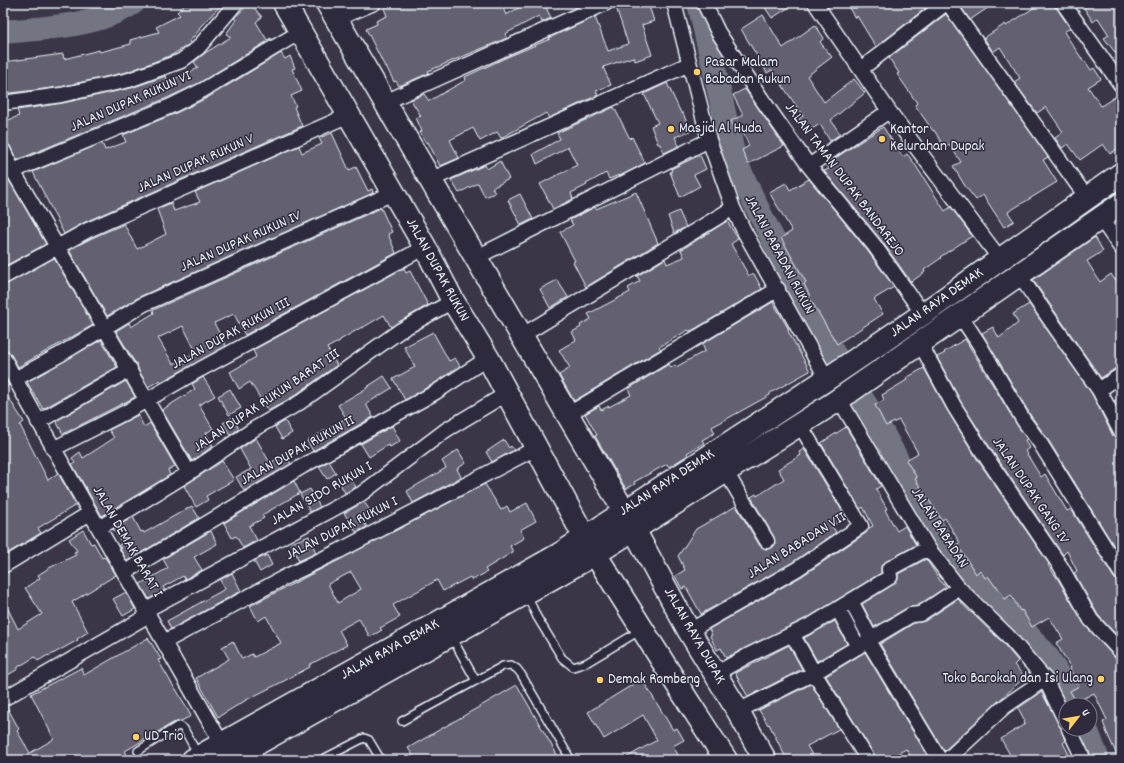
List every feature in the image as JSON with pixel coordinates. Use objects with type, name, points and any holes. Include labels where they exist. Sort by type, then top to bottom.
[{"type":"main road","name":"JALAN DUPAK RUKUN","points":[[284,3],[425,247],[453,301],[488,358],[506,394],[590,546]]},
{"type":"main road","points":[[332,11],[629,520]]},
{"type":"main road","name":"JALAN RAYA DEMAK","points":[[196,758],[228,756],[526,593],[590,546],[629,520],[837,372],[923,314],[1121,174]]},
{"type":"main road","name":"JALAN RAYA DEMAK","points":[[629,520],[726,472],[850,392],[1121,204]]},
{"type":"main road","name":"JALAN RAYA DUPAK","points":[[629,520],[689,631],[738,711],[765,760]]},
{"type":"main road","points":[[590,546],[726,760]]},
{"type":"main road","name":"JALAN RAYA DEMAK","points":[[228,756],[560,554],[590,546]]},
{"type":"street","points":[[3,103],[61,95],[129,80],[181,62],[198,48],[236,3]]},
{"type":"street","points":[[332,11],[374,3]]},
{"type":"street","points":[[385,102],[606,3]]},
{"type":"street","name":"JALAN BABADAN RUKUN","points":[[674,3],[709,140],[733,208],[744,231],[778,289],[837,372]]},
{"type":"street","name":"JALAN TAMAN DUPAK BANDAREJO","points":[[704,3],[718,32],[761,98],[809,166],[874,245],[923,314]]},
{"type":"street","points":[[815,3],[890,111],[1000,259]]},
{"type":"street","points":[[861,69],[947,3],[1087,198]]},
{"type":"street","points":[[1063,3],[1121,85]]},
{"type":"street","name":"JALAN DUPAK RUKUN VI","points":[[14,171],[171,106],[203,90],[300,32]]},
{"type":"street","points":[[430,180],[689,64]]},
{"type":"street","points":[[809,166],[890,111]]},
{"type":"street","name":"JALAN DUPAK RUKUN V","points":[[3,277],[88,230],[349,115]]},
{"type":"street","points":[[475,258],[709,140]]},
{"type":"street","points":[[3,150],[104,328],[148,399],[189,473]]},
{"type":"street","name":"JALAN DUPAK RUKUN IV","points":[[15,379],[144,304],[393,193]]},
{"type":"street","points":[[521,336],[733,208]]},
{"type":"street","points":[[1101,219],[1121,248]]},
{"type":"street","name":"JALAN DUPAK RUKUN III","points":[[53,449],[126,412],[425,247]]},
{"type":"street","points":[[1019,274],[1099,390],[1121,432]]},
{"type":"street","points":[[567,415],[778,289]]},
{"type":"street","name":"JALAN DUPAK RUKUN BARAT III","points":[[99,528],[189,473],[254,429],[299,403],[401,330],[453,301]]},
{"type":"street","points":[[960,315],[979,344],[1024,421],[1040,443],[1121,573]]},
{"type":"street","name":"JALAN DUPAK GANG IV","points":[[920,344],[954,406],[984,454],[1061,568],[1091,620],[1121,652]]},
{"type":"street","name":"JALAN DEMAK BARAT I","points":[[3,357],[53,449],[148,613],[228,756]]},
{"type":"street","name":"JALAN DUPAK RUKUN II","points":[[124,572],[303,466],[436,392],[488,358]]},
{"type":"street","points":[[38,422],[130,369]]},
{"type":"street","points":[[1099,390],[1121,375]]},
{"type":"street","name":"JALAN BABADAN","points":[[850,392],[928,548],[959,588],[1008,636],[1045,679],[1058,706]]},
{"type":"street","name":"JALAN SIDO RUKUN I","points":[[3,699],[148,613],[361,494],[446,430],[506,394]]},
{"type":"street","name":"JALAN BABADAN VII","points":[[689,631],[797,569],[862,526],[800,424]]},
{"type":"street","name":"JALAN DUPAK RUKUN I","points":[[164,642],[287,576],[353,544],[536,448]]},
{"type":"street","points":[[726,472],[767,541]]},
{"type":"street","points":[[3,566],[90,512]]},
{"type":"street","points":[[715,674],[813,624],[890,577],[889,570],[928,548]]},
{"type":"street","points":[[738,711],[814,673],[911,615],[920,614],[959,588]]},
{"type":"street","points":[[851,601],[865,642]]},
{"type":"street","points":[[838,609],[865,642],[940,760]]},
{"type":"street","points":[[792,634],[814,673],[868,760]]},
{"type":"street","points":[[947,760],[1004,707],[1045,679]]},
{"type":"street","points":[[1073,737],[1084,760]]},
{"type":"lane","points":[[526,593],[537,617],[562,658],[573,667],[586,663],[642,630]]},
{"type":"lane","points":[[450,634],[476,681]]},
{"type":"lane","points":[[402,721],[503,666],[511,665],[517,669],[571,760]]},
{"type":"lane","points":[[138,751],[180,726],[184,729],[196,758]]},
{"type":"lane","points":[[321,760],[364,738],[369,740],[381,760]]},
{"type":"building","points":[[187,3],[223,3],[199,28],[200,29],[189,42],[191,43],[172,55],[127,72],[60,87],[3,94],[3,62],[63,54],[64,59],[131,44],[130,40],[159,32],[156,27],[180,15],[177,12]]},
{"type":"building","points":[[250,3],[262,17],[256,22],[267,40],[271,39],[199,83],[167,98],[17,160],[10,146],[5,142],[3,137],[3,122],[19,116],[17,110],[63,103],[131,88],[166,76],[168,82],[198,68],[194,62],[205,53],[231,37],[226,34],[236,20],[234,18]]},
{"type":"building","points":[[396,3],[501,3],[506,15],[527,3],[544,3],[551,18],[542,22],[539,16],[505,34],[507,38],[428,71],[429,73],[399,86],[396,81],[394,82],[386,66],[385,67],[366,29],[377,24],[376,21],[387,16],[384,8]]},
{"type":"building","points":[[630,3],[648,3],[654,21],[642,25],[652,55],[635,61],[633,57],[603,67],[611,85],[596,91],[598,95],[549,118],[546,113],[501,138],[497,132],[480,141],[473,128],[450,140],[459,158],[440,166],[428,142],[426,143],[420,132],[422,131],[416,118],[421,116],[411,100],[424,94],[429,101],[466,80],[465,77],[595,17],[608,51],[628,44],[616,7]]},
{"type":"building","points":[[762,3],[796,3],[772,18]]},
{"type":"building","points":[[846,3],[932,3],[876,47],[857,16],[855,18]]},
{"type":"building","points":[[958,3],[995,3],[970,20]]},
{"type":"building","points":[[1041,3],[1051,3],[1055,8],[1056,7],[1070,28],[1064,32],[1084,62],[1085,61],[1091,70],[1094,68],[1101,79],[1088,87],[1101,106],[1121,93],[1121,146],[1110,154],[1103,144],[1080,160],[1068,144],[1062,148],[1055,138],[1063,132],[1046,107],[1037,113],[1014,82],[1020,78],[1000,47],[993,52],[984,38],[1005,24],[1006,26]]},
{"type":"building","points":[[1092,3],[1121,3],[1121,60],[1104,38],[1109,35],[1098,18],[1093,22],[1084,8]]},
{"type":"building","points":[[946,14],[1048,157],[1043,160],[1057,182],[1008,212],[1014,221],[1004,227],[983,195],[976,200],[965,186],[953,166],[961,162],[949,144],[944,147],[934,130],[933,131],[915,105],[917,103],[897,74],[899,73],[889,58]]},
{"type":"building","points":[[763,15],[783,48],[815,25],[824,38],[820,42],[832,57],[807,76],[824,102],[854,79],[865,93],[831,120],[840,134],[830,141],[820,124],[807,132],[799,119],[803,116],[772,70],[767,73],[741,29]]},
{"type":"building","points":[[281,53],[285,59],[290,56],[295,68],[292,69],[302,91],[291,96],[296,106],[294,107],[302,126],[85,222],[64,234],[33,172],[102,143],[105,150],[126,142],[123,135],[174,114],[207,98]]},
{"type":"building","points":[[667,83],[681,113],[683,113],[690,131],[675,137],[679,146],[664,153],[660,144],[658,144],[651,126],[658,123],[644,94]]},
{"type":"building","points":[[745,89],[784,146],[748,164],[742,150],[749,146],[741,128],[736,131],[731,121],[743,115],[733,95]]},
{"type":"building","points":[[614,107],[630,139],[632,137],[645,163],[620,176],[619,175],[609,179],[606,173],[571,193],[573,199],[553,209],[540,184],[577,165],[568,147],[537,164],[533,154],[560,139],[557,133]]},
{"type":"building","points":[[883,127],[903,157],[907,154],[914,163],[945,211],[951,207],[972,236],[940,257],[941,258],[924,270],[925,272],[911,282],[881,240],[824,171],[829,169],[826,164]]},
{"type":"building","points":[[332,133],[349,170],[356,167],[368,191],[372,189],[373,193],[141,296],[107,316],[69,250],[124,224],[137,249],[166,234],[157,209],[171,203],[174,211],[200,202],[195,192],[299,146],[302,153],[322,144],[319,138]]},
{"type":"building","points":[[700,155],[706,169],[694,175],[700,186],[680,197],[670,172],[672,171],[671,169]]},
{"type":"building","points":[[500,161],[509,179],[492,188],[495,193],[485,197],[478,183],[459,193],[451,180],[485,165],[487,169]]},
{"type":"building","points":[[3,170],[46,244],[3,267]]},
{"type":"building","points":[[809,179],[867,250],[894,287],[874,299],[883,314],[837,344],[809,297],[810,296],[804,284],[806,282],[781,238],[792,231],[769,192],[786,183],[790,190]]},
{"type":"building","points":[[636,192],[658,243],[586,287],[560,232],[573,225],[570,220],[595,207],[596,209]]},
{"type":"building","points":[[520,194],[533,219],[521,225],[508,200]]},
{"type":"building","points":[[381,208],[392,232],[388,234],[396,253],[245,335],[234,314],[214,323],[226,346],[161,382],[160,380],[148,387],[138,369],[137,364],[116,331],[129,323],[131,327],[154,313],[153,310]],"holes":[[[183,326],[196,352],[173,364],[158,338]]]},
{"type":"building","points":[[679,211],[686,227],[674,233],[668,216]]},
{"type":"building","points":[[727,221],[738,239],[731,244],[749,276],[754,274],[762,289],[693,330],[688,330],[659,347],[661,349],[574,401],[559,375],[570,368],[559,350],[576,340],[572,332],[581,327],[580,325],[591,319],[588,314],[630,292],[628,288],[640,281],[637,276],[665,259],[667,264],[684,257],[681,250]]},
{"type":"building","points":[[1095,237],[1103,251],[1087,261],[1100,282],[1111,274],[1115,280],[1121,276],[1121,367],[1116,368],[1101,378],[1033,280]]},
{"type":"building","points":[[54,258],[93,325],[18,367],[10,353],[3,349],[3,285]]},
{"type":"building","points":[[404,268],[406,273],[410,271],[428,305],[391,327],[384,315],[327,348],[337,365],[294,396],[268,411],[250,382],[239,389],[230,372],[256,357],[253,350]]},
{"type":"building","points":[[557,280],[568,297],[550,308],[540,289]]},
{"type":"building","points":[[773,302],[810,371],[712,427],[715,433],[702,440],[704,443],[687,453],[688,455],[669,467],[667,464],[634,482],[635,484],[626,489],[595,436],[597,435],[585,414],[599,406],[601,410],[609,407],[631,395],[628,389],[669,364],[671,368],[675,365],[676,367],[705,351],[702,344]]},
{"type":"building","points":[[1029,304],[1092,394],[1113,436],[1121,440],[1121,554],[1119,554],[1047,438],[1031,416],[982,333],[993,327],[999,338],[1018,323],[1013,314]]},
{"type":"building","points":[[433,332],[449,361],[455,358],[460,366],[432,385],[405,400],[393,379],[415,367],[404,347]]},
{"type":"building","points":[[965,339],[1027,439],[1025,440],[1029,448],[1025,451],[1041,477],[1045,474],[1067,511],[1071,509],[1114,578],[1121,581],[1121,640],[1098,615],[1074,573],[1077,571],[1067,551],[1063,555],[991,449],[961,402],[937,357]]},
{"type":"building","points":[[101,340],[117,367],[43,409],[27,382]]},
{"type":"building","points":[[924,368],[947,410],[977,459],[1049,564],[1048,565],[1084,624],[1115,658],[1121,660],[1121,760],[1119,760],[1107,733],[1103,722],[1107,720],[1098,701],[1098,697],[1096,697],[1094,693],[1086,697],[1073,697],[1070,691],[1079,686],[1070,669],[1071,668],[1056,643],[1063,639],[1049,617],[1032,627],[1022,610],[1020,611],[1011,595],[1005,599],[988,576],[985,578],[980,570],[976,574],[957,544],[960,543],[945,518],[942,520],[915,479],[917,478],[906,460],[918,453],[899,420],[886,426],[875,405],[884,400],[882,395],[907,380],[906,378]]},
{"type":"building","points":[[3,375],[9,385],[3,389]]},
{"type":"building","points":[[384,376],[392,388],[366,404],[373,417],[313,451],[307,441],[346,418],[338,405]]},
{"type":"building","points":[[203,377],[215,396],[199,405],[213,429],[206,433],[213,446],[192,461],[162,410],[195,389],[192,384]]},
{"type":"building","points":[[126,381],[135,397],[63,434],[56,421]]},
{"type":"building","points":[[3,389],[24,422],[20,425],[48,480],[58,473],[76,505],[38,528],[41,533],[3,556]]},
{"type":"building","points":[[230,389],[241,408],[229,415],[218,396]]},
{"type":"building","points":[[1121,397],[1121,414],[1114,401]]},
{"type":"building","points":[[138,415],[144,427],[150,423],[175,466],[168,470],[170,475],[102,516],[72,464],[75,463],[72,458],[80,452],[83,458],[102,446],[114,438],[109,430]]},
{"type":"building","points":[[233,417],[239,429],[230,435],[223,423]]},
{"type":"building","points":[[285,421],[292,433],[282,439],[275,427]]},
{"type":"building","points":[[392,426],[400,441],[390,447],[388,445],[369,457],[361,444]]},
{"type":"building","points":[[846,427],[881,486],[876,489],[887,509],[885,510],[897,531],[905,526],[916,545],[885,562],[881,566],[881,573],[809,617],[726,658],[721,648],[717,650],[710,636],[712,635],[709,629],[802,576],[866,533],[869,528],[873,526],[863,507],[860,509],[821,443]]},
{"type":"building","points":[[256,438],[270,463],[285,454],[291,464],[244,491],[236,477],[251,469],[240,449]]},
{"type":"building","points":[[504,440],[509,448],[511,446],[514,450],[492,462],[486,452]]},
{"type":"building","points":[[804,449],[846,517],[832,526],[836,532],[793,562],[701,614],[686,587],[682,589],[675,576],[685,570],[678,556],[696,529],[736,506],[760,546],[767,549],[772,548],[775,545],[774,537],[751,497],[756,494],[757,496],[784,479],[778,469],[801,455],[799,452]]},
{"type":"building","points":[[458,450],[466,463],[457,469],[461,477],[413,503],[407,491],[446,468],[442,461]]},
{"type":"building","points":[[222,461],[234,480],[206,496],[208,500],[196,507],[184,486]]},
{"type":"building","points":[[329,461],[336,473],[327,479],[319,467]]},
{"type":"building","points":[[350,478],[356,487],[345,493],[340,484]]},
{"type":"building","points":[[294,481],[300,493],[262,515],[264,518],[249,526],[257,540],[243,548],[236,536],[232,538],[224,523]]},
{"type":"building","points":[[485,484],[501,510],[507,506],[510,512],[527,503],[536,521],[520,530],[524,538],[510,546],[513,552],[485,569],[487,572],[472,580],[470,577],[443,591],[437,580],[393,605],[400,617],[380,628],[382,630],[370,637],[359,619],[339,630],[347,645],[218,717],[196,678],[229,659],[222,647],[233,641],[242,659],[252,654],[254,657],[281,643],[266,616],[258,621],[250,606]],"holes":[[[351,572],[361,589],[338,603],[328,584]]]},
{"type":"building","points":[[310,489],[320,507],[310,512],[300,494]]},
{"type":"building","points":[[364,502],[372,513],[362,519],[367,527],[356,532],[344,513]]},
{"type":"building","points":[[192,506],[199,518],[127,561],[120,549],[121,548],[119,545],[122,543],[113,529],[133,517],[141,532],[143,531],[144,533]]},
{"type":"building","points":[[83,530],[91,544],[94,543],[102,558],[105,557],[116,575],[72,602],[88,632],[77,639],[78,640],[49,656],[48,655],[38,661],[35,657],[3,678],[3,599],[18,629],[42,614],[25,588],[40,578],[38,575],[76,555],[74,552],[77,551],[69,539]]},
{"type":"building","points":[[211,531],[217,544],[194,557],[202,570],[185,579],[183,576],[163,587],[165,590],[149,599],[140,584],[168,568],[163,559]]},
{"type":"building","points":[[309,536],[316,553],[299,561],[291,543]]},
{"type":"building","points":[[267,555],[272,565],[260,572],[254,561]]},
{"type":"building","points":[[926,559],[943,585],[944,584],[946,587],[917,606],[907,608],[874,627],[862,604],[894,584],[898,580],[898,574]]},
{"type":"building","points":[[232,573],[241,591],[171,629],[167,621],[225,589],[220,580]]},
{"type":"building","points":[[126,592],[135,609],[123,616],[113,599]]},
{"type":"building","points":[[958,599],[1002,642],[1018,661],[1014,665],[1025,677],[944,751],[880,644],[914,623],[925,621]]},
{"type":"building","points":[[835,621],[847,644],[817,661],[804,638]]},
{"type":"building","points":[[148,638],[161,659],[158,660],[191,716],[173,723],[125,751],[130,760],[3,760],[3,707],[7,707],[19,729],[17,731],[30,753],[54,739],[31,694],[81,668],[84,675]]},
{"type":"building","points":[[789,645],[802,669],[748,697],[735,673]]},
{"type":"building","points":[[865,652],[930,760],[913,760],[906,749],[886,760],[876,760],[826,676]]},
{"type":"building","points":[[642,679],[673,730],[677,728],[684,740],[673,746],[681,760],[622,760],[657,740],[643,715],[604,739],[588,712]]},
{"type":"building","points":[[811,684],[839,729],[807,746],[815,760],[787,760],[769,724],[768,725],[759,710]]},
{"type":"building","points":[[517,685],[560,760],[416,760],[408,748]]},
{"type":"building","points":[[1042,692],[1058,722],[1058,737],[1064,737],[1065,741],[1063,743],[1072,760],[1013,760],[1001,739],[1025,724],[1025,721],[1018,708]]},
{"type":"waterway","points":[[3,32],[87,22],[119,11],[133,3]]},
{"type":"waterway","points":[[699,3],[735,161],[762,218],[824,338],[876,421],[944,547],[959,568],[971,576],[1015,620],[1048,658],[1071,697]]},
{"type":"waterway","points":[[1089,737],[1098,760]]},
{"type":"place","name":"Pasar Malam Babadan Rukun","points":[[697,72]]},
{"type":"place","name":"Masjid Al Huda","points":[[671,129]]},
{"type":"place","name":"Kantor Kelurahan Dupak","points":[[882,139]]},
{"type":"place","name":"Toko Barokah dan Isi Ulang","points":[[1101,679]]},
{"type":"place","name":"Demak Rombeng","points":[[600,680]]},
{"type":"place","name":"UD Trio","points":[[136,737]]}]
